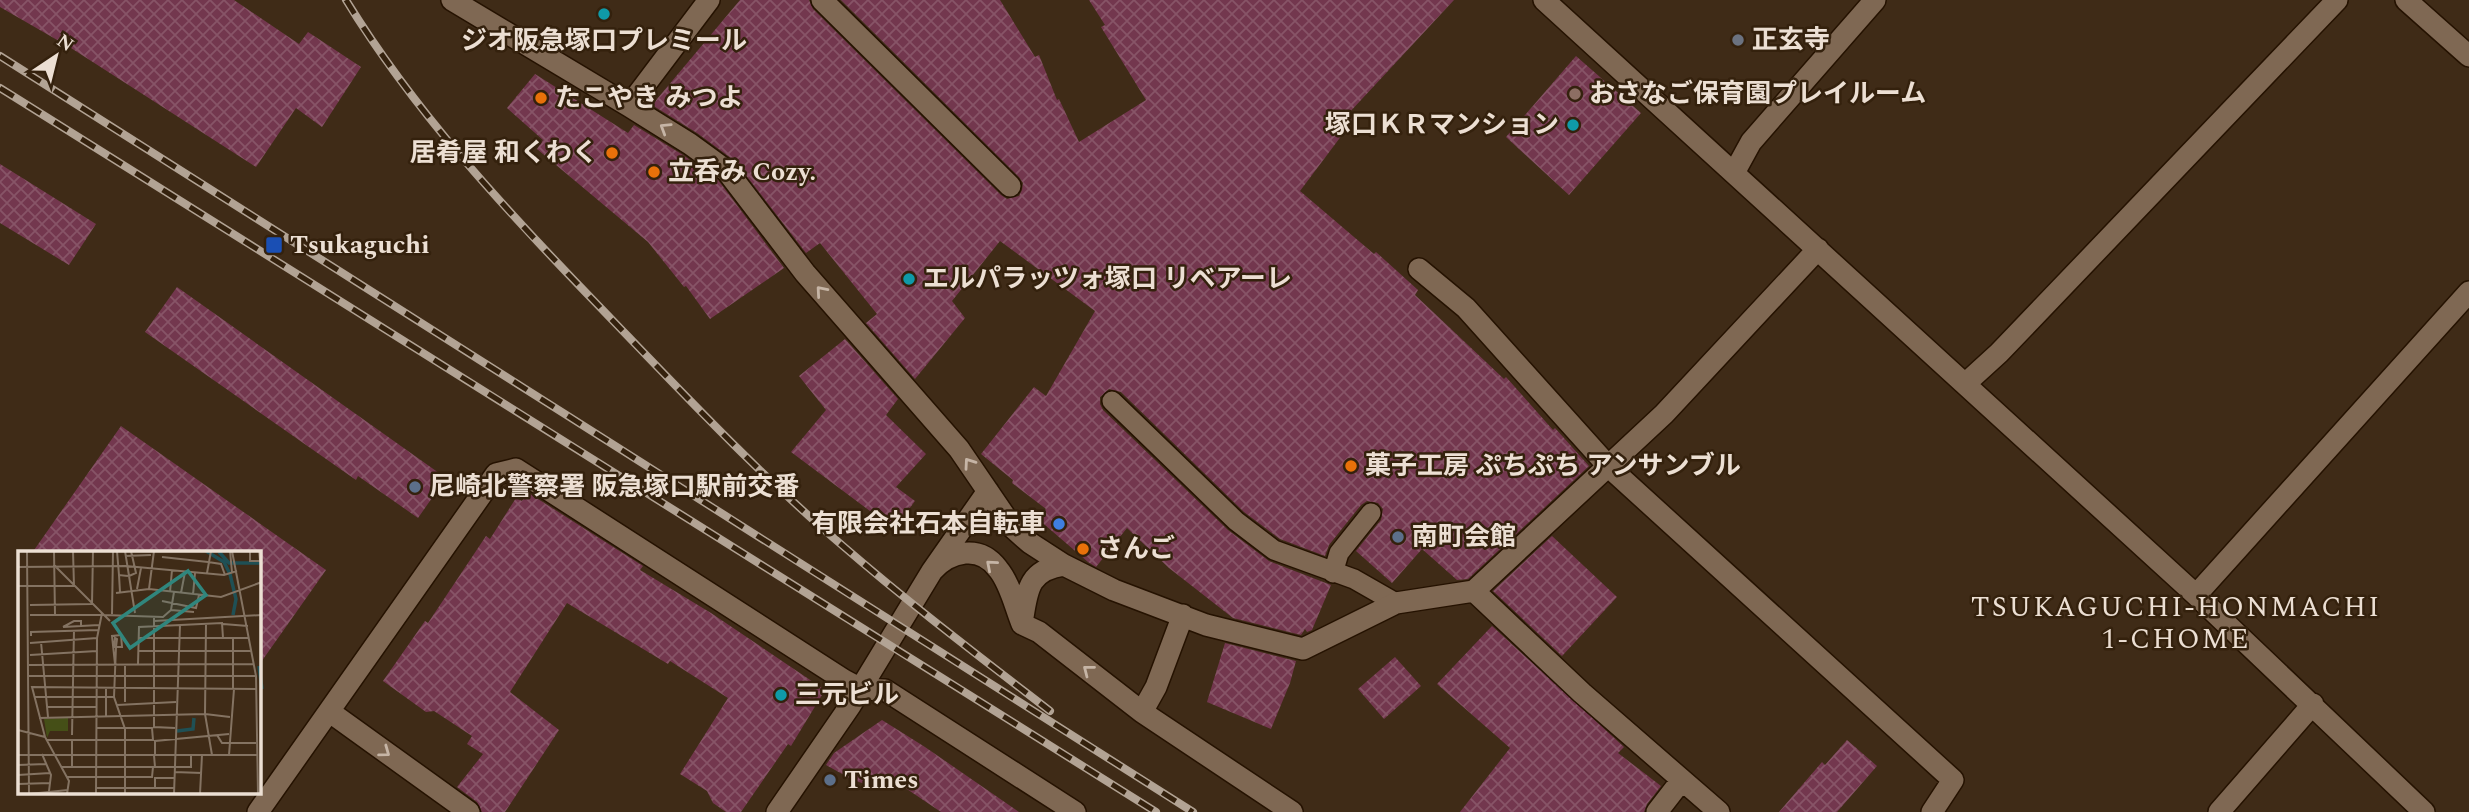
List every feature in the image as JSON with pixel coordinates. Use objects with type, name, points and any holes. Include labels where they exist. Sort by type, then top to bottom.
[{"type":"street","points":[[452,0],[629,106],[727,171],[805,273],[959,449],[1013,528],[1030,543],[1064,565],[1114,590],[1206,625],[1303,649],[1396,603],[1474,591],[1664,414],[1818,249]]},
{"type":"street","points":[[629,106],[709,0]]},
{"type":"street","points":[[822,0],[1010,186]]},
{"type":"street","points":[[1545,0],[2196,595],[2424,812]]},
{"type":"street","points":[[1734,173],[1751,142],[1875,0]]},
{"type":"street","points":[[1965,384],[1999,353],[2337,0]]},
{"type":"street","points":[[2406,0],[2469,56]]},
{"type":"street","points":[[1419,269],[1466,308],[1609,467],[1953,780],[1933,812]]},
{"type":"street","points":[[2196,595],[2469,292]]},
{"type":"street","points":[[258,812],[496,474],[516,469],[861,689],[885,690],[1075,812]]},
{"type":"street","points":[[777,812],[861,689],[932,571],[988,491]]},
{"type":"street","points":[[932,571],[941,561],[952,555],[977,554],[988,560],[998,568],[1022,624],[1039,632],[1142,712],[1292,812]]},
{"type":"street","points":[[1022,624],[1027,594],[1033,579],[1048,567],[1064,565]]},
{"type":"street","points":[[1474,591],[1582,693],[1719,812]]},
{"type":"street","points":[[1142,712],[1156,687],[1182,615]]},
{"type":"street","points":[[2219,812],[2313,704]]},
{"type":"street","points":[[330,712],[469,812]]},
{"type":"street","points":[[1657,812],[1681,781]]},
{"type":"lane","points":[[1112,401],[1236,521],[1274,550],[1354,579],[1396,603]]},
{"type":"lane","points":[[1333,573],[1339,553],[1371,513]]},
{"type":"building","points":[[0,0],[234,0],[299,44],[308,32],[361,67],[322,127],[296,108],[256,167],[71,48],[0,7]]},
{"type":"building","points":[[740,0],[809,0],[813,9],[1007,199],[1019,196],[1023,183],[1019,177],[841,0],[1000,0],[1035,57],[1039,55],[1057,100],[1059,99],[1079,142],[1146,100],[1101,27],[1105,25],[1089,0],[1454,0],[1348,114],[1354,119],[1300,191],[1374,254],[1376,252],[1418,290],[1415,295],[1504,379],[1506,377],[1589,466],[1468,579],[1457,580],[1422,549],[1392,583],[1356,551],[1381,520],[1383,509],[1378,503],[1367,501],[1361,505],[1329,545],[1325,556],[1280,539],[1244,512],[1121,392],[1109,389],[1100,397],[1103,410],[1228,530],[1269,561],[1331,585],[1312,630],[1307,632],[1305,629],[1301,635],[1233,618],[1169,568],[1127,528],[1096,567],[1038,519],[1046,509],[1012,483],[1013,480],[981,454],[1034,387],[1046,396],[1095,311],[1000,241],[952,301],[965,318],[915,379],[866,323],[877,314],[820,243],[806,253],[735,161],[652,105]]},
{"type":"building","name":"塚口ＫＲマンション","points":[[1576,56],[1641,113],[1569,195],[1506,137]]},
{"type":"building","points":[[535,74],[628,133],[634,125],[718,180],[784,268],[710,319],[648,242],[537,149],[543,140],[507,108]]},
{"type":"building","points":[[0,164],[96,224],[69,265],[0,223]]},
{"type":"building","points":[[177,287],[446,478],[418,518],[358,476],[356,480],[145,332]]},
{"type":"building","points":[[845,339],[898,399],[886,415],[926,454],[896,487],[915,501],[894,529],[791,452],[826,410],[799,376]]},
{"type":"building","points":[[121,426],[326,570],[261,662],[261,551],[33,551]]},
{"type":"building","points":[[527,492],[643,566],[640,570],[711,613],[825,690],[791,746],[788,744],[741,812],[726,812],[713,803],[707,791],[680,774],[728,698],[670,661],[668,664],[567,603],[510,692],[559,730],[505,812],[482,812],[477,802],[457,787],[483,754],[467,744],[472,736],[434,711],[426,712],[383,681],[425,621],[428,623],[486,536],[490,539],[516,498],[522,501]]},
{"type":"building","points":[[1552,536],[1617,597],[1562,656],[1493,591]]},
{"type":"building","points":[[1492,626],[1624,747],[1618,753],[1661,786],[1644,812],[1460,812],[1510,748],[1437,684]]},
{"type":"building","points":[[1225,643],[1296,661],[1271,729],[1207,702]]},
{"type":"building","points":[[1395,657],[1421,686],[1384,719],[1358,689]]},
{"type":"building","points":[[882,720],[1019,812],[941,812],[889,777],[883,790],[853,780],[826,765],[834,753]]},
{"type":"building","points":[[1847,740],[1877,766],[1837,812],[1779,812],[1822,762],[1825,765]]},
{"type":"railway","points":[[346,0],[401,81],[494,194],[716,427],[778,488],[868,568],[1050,711]]},
{"type":"railway","points":[[0,56],[1193,812]]},
{"type":"railway","points":[[0,88],[1156,812]]},
{"type":"place","name":"ジオ阪急塚口プレミール","points":[[604,14]]},
{"type":"place","name":"正玄寺","points":[[1738,40]]},
{"type":"place","name":"おさなご保育園プレイルーム","points":[[1575,94]]},
{"type":"place","name":"たこやき みつよ","points":[[541,98]]},
{"type":"place","name":"塚口ＫＲマンション","points":[[1573,125]]},
{"type":"place","name":"居肴屋 和くわく","points":[[612,153]]},
{"type":"place","name":"立呑み Cozy.","points":[[654,172]]},
{"type":"place","name":"Tsukaguchi","points":[[274,245]]},
{"type":"place","name":"エルパラッツォ塚口 リベアーレ","points":[[909,279]]},
{"type":"place","name":"菓子工房 ぷちぷち アンサンブル","points":[[1351,466]]},
{"type":"place","name":"尼崎北警察署 阪急塚口駅前交番","points":[[415,487]]},
{"type":"place","name":"有限会社石本自転車","points":[[1059,524]]},
{"type":"place","name":"南町会館","points":[[1398,537]]},
{"type":"place","name":"さんご","points":[[1083,549]]},
{"type":"place","name":"三元ビル","points":[[781,695]]},
{"type":"place","name":"Times","points":[[830,780]]},
{"type":"district","name":"TSUKAGUCHI-HONMACHI 1-CHOME","points":[[2176,623]]}]
